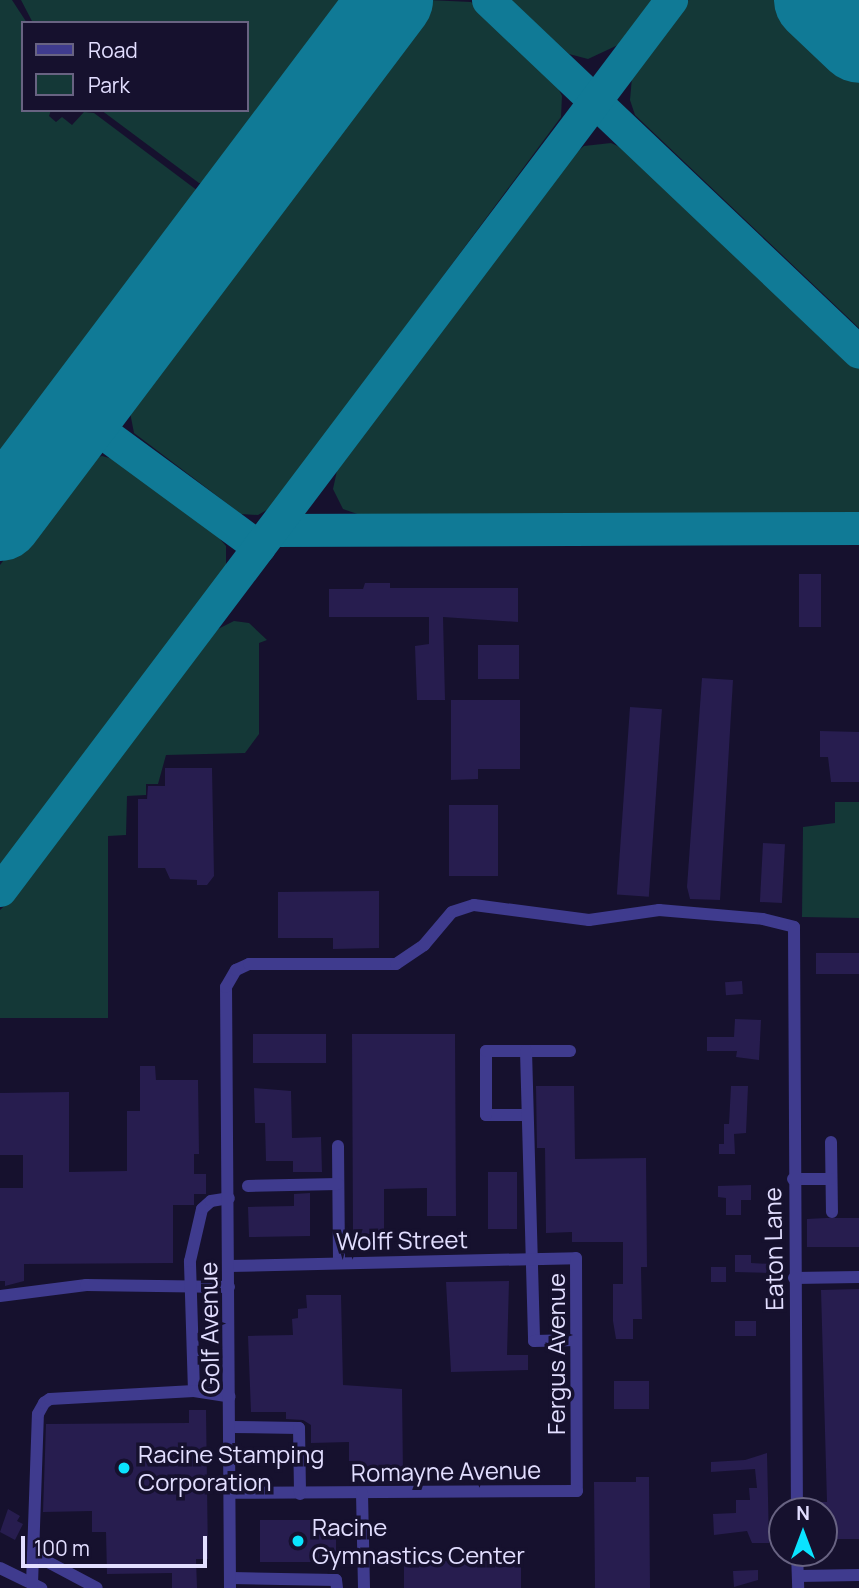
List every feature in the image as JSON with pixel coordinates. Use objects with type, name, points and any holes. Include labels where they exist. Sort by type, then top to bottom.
[{"type":"street","name":"Eaton Lane","points":[[227,1067],[226,987],[236,970],[249,964],[396,964],[424,945],[452,912],[474,905],[589,920],[659,910],[763,919],[794,927],[791,987],[797,1497]]},
{"type":"street","points":[[526,1115],[485,1115],[486,1051],[570,1051]]},
{"type":"street","points":[[526,1051],[534,1341],[576,1340]]},
{"type":"street","name":"Golf Avenue","points":[[227,1067],[230,1583]]},
{"type":"street","points":[[831,1142],[832,1212]]},
{"type":"street","points":[[338,1146],[339,1262]]},
{"type":"street","points":[[793,1179],[831,1179]]},
{"type":"street","points":[[248,1186],[338,1184]]},
{"type":"street","points":[[194,1391],[190,1261],[202,1209],[211,1200],[229,1198]]},
{"type":"street","name":"Wolff Street","points":[[229,1266],[576,1258]]},
{"type":"street","name":"Fergus Avenue","points":[[576,1258],[577,1491]]},
{"type":"street","points":[[794,1278],[859,1277]]},
{"type":"street","points":[[0,1296],[86,1285],[190,1284],[229,1287]]},
{"type":"street","points":[[36,1586],[33,1554],[38,1414],[44,1403],[50,1399],[194,1391],[230,1397]]},
{"type":"street","points":[[230,1427],[299,1428],[300,1494]]},
{"type":"street","name":"Romayne Avenue","points":[[231,1493],[577,1491]]},
{"type":"street","points":[[362,1493],[363,1588]]},
{"type":"street","points":[[33,1554],[97,1588]]},
{"type":"street","points":[[0,1568],[36,1586]]},
{"type":"street","points":[[798,1582],[859,1575]]},
{"type":"street","points":[[230,1583],[337,1584]]},
{"type":"green space","points":[[0,0],[12,0],[26,21],[21,21],[21,112],[50,112],[49,116],[56,122],[62,117],[72,125],[84,112],[94,113],[198,191],[202,203],[0,471]]},
{"type":"green space","points":[[21,0],[353,0],[214,186],[199,183],[104,112],[248,112],[248,21],[32,21]]},
{"type":"green space","points":[[428,0],[471,2],[555,82],[562,96],[561,117],[272,507],[258,515],[241,514],[134,433],[127,397]]},
{"type":"green space","points":[[511,0],[653,0],[618,45],[588,59],[569,54]]},
{"type":"green space","points":[[689,0],[777,0],[859,77],[859,328],[635,115],[630,100],[632,77]]},
{"type":"green space","points":[[611,143],[631,152],[859,367],[859,519],[366,517],[343,509],[333,489],[338,466],[569,159],[584,146]]},
{"type":"green space","points":[[102,456],[120,461],[214,532],[226,546],[226,568],[0,869],[0,565],[76,464]]},
{"type":"green space","points":[[234,621],[249,623],[267,640],[259,643],[259,734],[245,753],[166,755],[158,784],[146,784],[146,795],[127,796],[126,835],[108,836],[108,1018],[0,1018],[0,910],[16,895],[214,631]]},
{"type":"green space","points":[[835,802],[859,802],[859,918],[802,917],[803,827],[835,823]]},
{"type":"building","points":[[799,574],[821,574],[821,627],[799,627]]},
{"type":"building","points":[[365,583],[390,583],[390,588],[518,588],[518,622],[443,617],[445,700],[417,700],[415,646],[429,644],[429,617],[329,617],[329,589],[363,589]]},
{"type":"building","points":[[478,645],[519,645],[519,679],[478,679]]},
{"type":"building","points":[[702,678],[733,680],[720,900],[690,899],[687,887]]},
{"type":"building","points":[[451,700],[520,700],[520,769],[478,769],[478,779],[451,780]]},
{"type":"building","points":[[630,707],[662,709],[649,897],[617,895]]},
{"type":"building","points":[[820,731],[859,732],[859,782],[831,782],[828,757],[820,757]]},
{"type":"building","points":[[165,768],[212,768],[214,876],[207,885],[197,885],[197,880],[170,879],[165,868],[138,868],[138,799],[147,799],[148,786],[165,786]]},
{"type":"building","points":[[449,805],[498,805],[498,876],[449,876]]},
{"type":"building","points":[[763,843],[785,844],[782,903],[760,902]]},
{"type":"building","points":[[379,891],[379,948],[333,949],[333,938],[278,938],[278,892]]},
{"type":"building","points":[[816,953],[859,953],[859,974],[816,974]]},
{"type":"building","points":[[742,981],[743,994],[726,995],[725,982]]},
{"type":"building","points":[[735,1019],[761,1020],[759,1060],[736,1057],[737,1051],[707,1051],[707,1037],[734,1037]]},
{"type":"building","points":[[253,1034],[326,1034],[326,1063],[253,1063]]},
{"type":"building","points":[[352,1034],[455,1034],[456,1216],[427,1216],[427,1188],[384,1189],[384,1234],[353,1234]]},
{"type":"building","points":[[140,1066],[155,1066],[156,1080],[198,1080],[199,1154],[194,1154],[194,1174],[206,1174],[206,1194],[194,1194],[194,1205],[173,1205],[173,1263],[24,1264],[24,1281],[5,1286],[5,1281],[0,1281],[0,1188],[23,1188],[23,1155],[0,1155],[0,1093],[69,1092],[69,1172],[127,1171],[127,1111],[140,1111]]},
{"type":"building","points":[[536,1086],[574,1086],[575,1159],[646,1158],[647,1267],[641,1267],[642,1319],[633,1319],[633,1339],[616,1339],[613,1321],[613,1284],[623,1284],[623,1242],[572,1242],[572,1232],[546,1233],[545,1148],[537,1148]]},
{"type":"building","points":[[731,1086],[748,1086],[746,1133],[734,1134],[735,1154],[719,1154],[719,1144],[724,1144],[724,1124],[729,1124]]},
{"type":"building","points":[[254,1088],[291,1091],[292,1138],[321,1137],[322,1172],[293,1172],[293,1161],[266,1161],[265,1123],[255,1123]]},
{"type":"building","points":[[488,1172],[517,1172],[517,1229],[488,1229]]},
{"type":"building","points":[[751,1185],[751,1200],[741,1200],[741,1215],[726,1215],[726,1198],[718,1197],[718,1186]]},
{"type":"building","points":[[310,1193],[310,1236],[249,1237],[248,1207],[294,1206],[294,1194]]},
{"type":"building","points":[[859,1218],[859,1247],[807,1247],[807,1219]]},
{"type":"building","points":[[735,1255],[751,1255],[751,1263],[771,1264],[771,1273],[735,1272]]},
{"type":"building","points":[[711,1267],[726,1267],[726,1282],[711,1282]]},
{"type":"building","points":[[509,1281],[507,1355],[528,1355],[528,1370],[451,1372],[446,1282]]},
{"type":"building","points":[[859,1289],[859,1539],[838,1539],[838,1497],[827,1497],[821,1290]]},
{"type":"building","points":[[306,1295],[341,1295],[343,1385],[402,1389],[403,1476],[377,1476],[377,1468],[349,1469],[349,1442],[311,1443],[311,1425],[303,1420],[286,1419],[286,1412],[251,1412],[248,1336],[293,1335],[292,1319],[298,1318],[298,1309],[307,1308]]},
{"type":"building","points":[[735,1321],[756,1321],[756,1336],[735,1336]]},
{"type":"building","points":[[614,1381],[649,1381],[649,1409],[614,1409]]},
{"type":"building","name":"Racine Stamping Corporation","points":[[189,1410],[206,1410],[208,1559],[196,1559],[197,1588],[172,1588],[172,1573],[107,1574],[106,1532],[92,1532],[92,1511],[43,1512],[46,1424],[189,1423]]},
{"type":"building","points":[[767,1453],[768,1543],[752,1543],[747,1531],[714,1535],[713,1514],[736,1513],[736,1500],[750,1500],[749,1488],[757,1488],[755,1469],[711,1472],[711,1462],[745,1460]]},
{"type":"building","points":[[636,1477],[649,1477],[650,1588],[595,1588],[594,1482],[636,1482]]},
{"type":"building","points":[[8,1509],[20,1516],[17,1521],[23,1524],[15,1540],[0,1532]]},
{"type":"building","name":"Racine Gymnastics Center","points":[[260,1520],[336,1520],[336,1562],[260,1562]]},
{"type":"building","points":[[404,1561],[521,1561],[521,1588],[404,1588]]},
{"type":"building","points":[[758,1570],[758,1580],[734,1587],[733,1571]]},
{"type":"taxiway","points":[[488,0],[859,352]]},
{"type":"taxiway","points":[[0,890],[671,0]]},
{"type":"taxiway","points":[[79,415],[259,547]]},
{"type":"taxiway","points":[[272,530],[859,528]]},
{"type":"runway","points":[[0,519],[391,0]]},
{"type":"runway","points":[[816,0],[859,41]]},
{"type":"place","name":"Racine Stamping Corporation","points":[[124,1468]]},
{"type":"place","name":"Racine Gymnastics Center","points":[[298,1541]]}]
